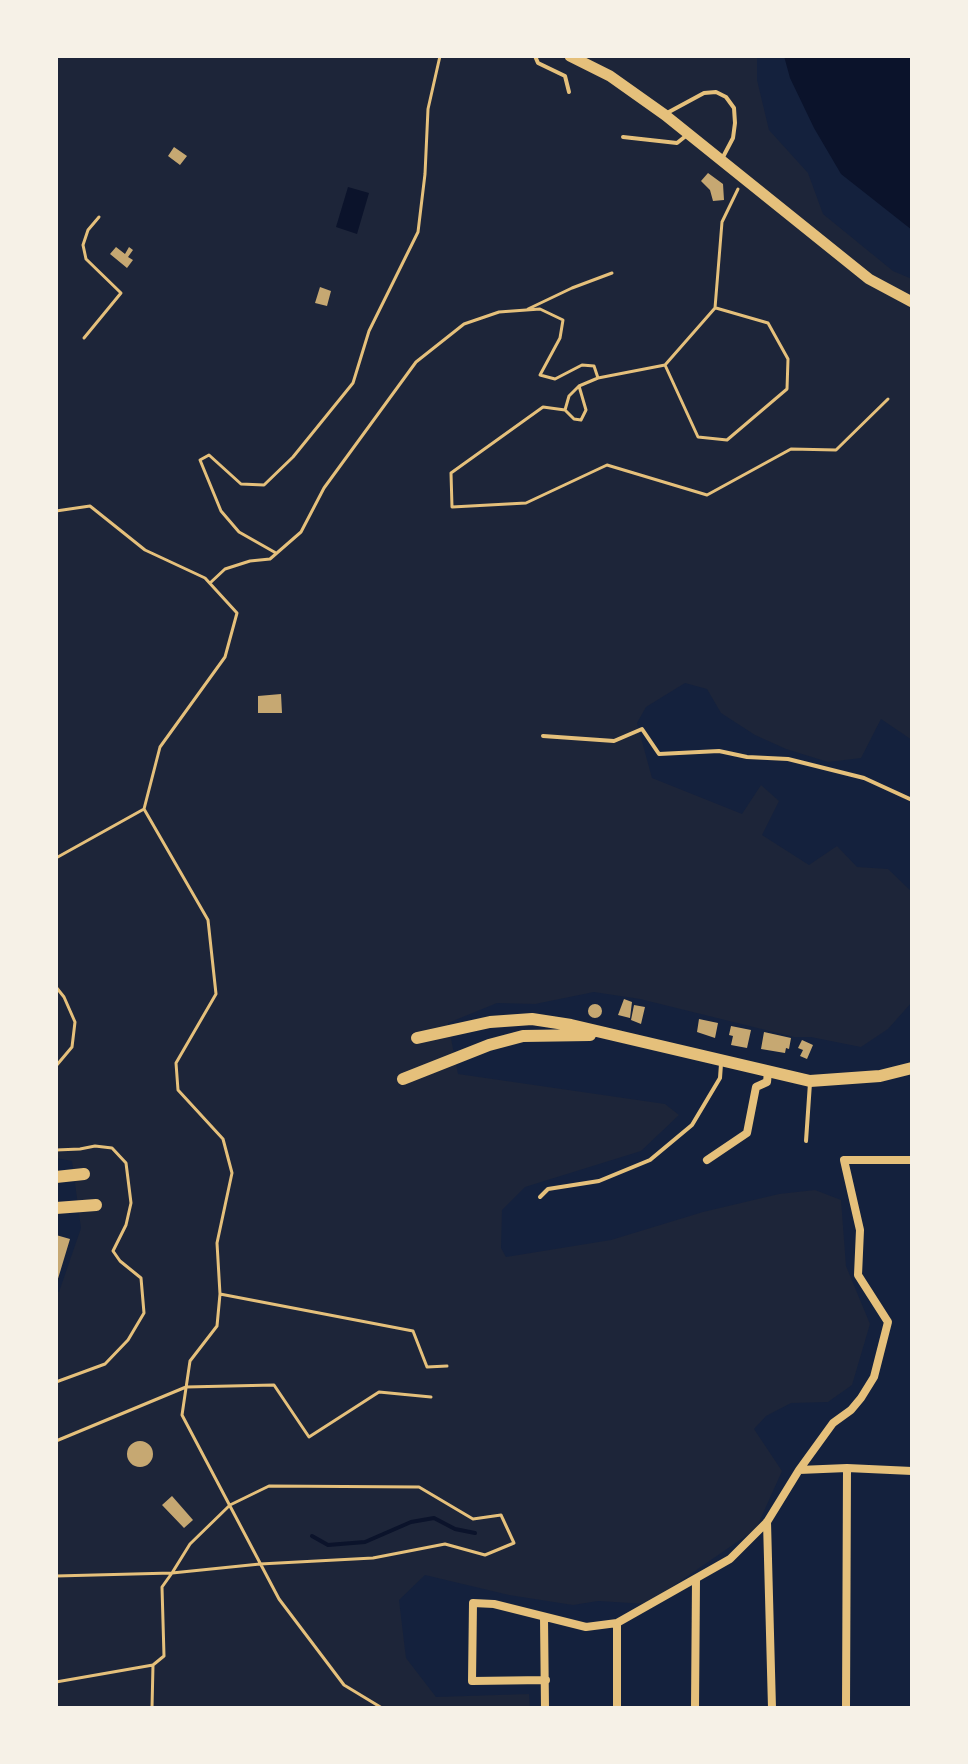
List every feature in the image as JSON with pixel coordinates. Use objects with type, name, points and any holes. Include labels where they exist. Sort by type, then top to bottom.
[{"type":"main road","points":[[417,1038],[490,1022],[532,1019],[810,1081],[880,1076],[912,1068]]},
{"type":"main road","points":[[403,1079],[489,1045],[523,1036],[613,1035]]},
{"type":"main road","points":[[56,1177],[84,1174]]},
{"type":"main road","points":[[56,1208],[96,1205]]},
{"type":"street","points":[[570,56],[610,76],[665,115],[869,279],[912,302]]},
{"type":"street","points":[[707,1160],[747,1133],[756,1087],[767,1082],[768,1072]]},
{"type":"street","points":[[546,1680],[472,1681],[473,1603],[494,1604],[586,1627],[617,1623],[730,1559],[767,1522],[833,1423],[851,1410],[874,1377],[888,1322],[858,1275],[860,1230],[844,1160],[912,1160]]},
{"type":"street","points":[[799,1470],[847,1468],[912,1471]]},
{"type":"street","points":[[846,1708],[847,1468]]},
{"type":"street","points":[[767,1522],[772,1708]]},
{"type":"street","points":[[695,1708],[696,1580]]},
{"type":"street","points":[[544,1618],[545,1708]]},
{"type":"street","points":[[617,1623],[617,1708]]},
{"type":"lane","points":[[535,56],[538,63],[565,76],[569,92]]},
{"type":"lane","points":[[665,115],[704,93],[716,92],[726,97],[734,108],[735,123],[728,152],[721,160]]},
{"type":"lane","points":[[623,137],[677,143],[689,134]]},
{"type":"lane","points":[[543,736],[614,741],[642,729],[659,754],[719,751],[747,757],[788,759],[864,778],[912,800]]},
{"type":"lane","points":[[540,1197],[548,1189],[599,1181],[650,1160],[692,1125],[720,1078],[721,1062]]},
{"type":"lane","points":[[806,1141],[810,1081]]},
{"type":"path","points":[[276,553],[239,532],[221,511],[200,460],[209,455],[241,484],[264,485],[293,457],[353,383],[369,331],[418,232],[428,109],[440,56]]},
{"type":"path","points":[[565,410],[569,396],[579,386],[598,378],[665,365],[715,308],[722,222],[743,178]]},
{"type":"path","points":[[84,338],[121,293],[86,259],[83,245],[88,230],[99,217]]},
{"type":"path","points":[[526,310],[612,273]]},
{"type":"path","points":[[665,365],[698,437],[727,440],[787,389],[788,359],[768,323],[715,308]]},
{"type":"path","points":[[210,583],[225,569],[270,559],[301,532],[324,488],[416,362],[464,324],[499,312],[540,309],[563,320],[560,338],[540,375],[555,379],[582,365],[594,366],[598,378]]},
{"type":"path","points":[[579,386],[586,410],[581,420],[574,419],[565,410],[543,407],[451,473],[452,507],[526,503],[607,465],[707,495],[791,449],[836,450],[888,399]]},
{"type":"path","points":[[56,511],[90,506],[145,550],[205,578],[237,613],[225,657],[160,747],[144,809],[208,920],[216,994],[176,1063],[178,1090],[223,1139],[232,1173],[217,1243],[220,1294],[217,1326],[190,1361],[182,1415],[279,1599],[344,1685],[382,1708]]},
{"type":"path","points":[[56,858],[144,809]]},
{"type":"path","points":[[56,987],[75,1022],[72,1047],[56,1066]]},
{"type":"path","points":[[56,1150],[95,1146],[112,1148],[126,1163],[131,1203],[126,1225],[113,1251],[141,1278],[144,1313],[128,1340],[105,1364],[56,1382]]},
{"type":"path","points":[[220,1294],[413,1331],[427,1367],[447,1366]]},
{"type":"path","points":[[56,1441],[186,1387],[274,1385],[309,1437],[379,1392],[431,1397]]},
{"type":"path","points":[[56,1576],[172,1573],[260,1564],[373,1558],[445,1544],[485,1555],[514,1543],[501,1515],[473,1519],[419,1487],[269,1486],[230,1505],[190,1544],[172,1573],[162,1587],[164,1656],[153,1665],[56,1682]]},
{"type":"path","points":[[152,1708],[153,1665]]},
{"type":"shaded area","points":[[56,56],[757,56],[757,80],[769,130],[808,173],[823,214],[893,271],[912,279],[912,740],[881,719],[861,758],[828,762],[755,735],[721,713],[707,689],[685,683],[646,707],[637,723],[652,778],[742,814],[761,785],[779,801],[762,835],[809,865],[837,846],[857,867],[888,869],[912,892],[912,1002],[888,1029],[861,1047],[811,1037],[794,1037],[640,999],[594,992],[535,1004],[497,1003],[448,1023],[458,1074],[665,1104],[679,1115],[641,1151],[525,1187],[502,1210],[501,1248],[506,1257],[611,1240],[703,1212],[779,1194],[815,1190],[841,1200],[846,1266],[870,1324],[852,1385],[828,1402],[791,1403],[766,1416],[754,1429],[782,1471],[756,1529],[647,1604],[598,1601],[573,1605],[509,1595],[425,1575],[399,1600],[406,1658],[436,1697],[529,1694],[530,1708],[56,1708],[56,1292],[59,1292],[81,1228],[72,1161],[56,1158]]},
{"type":"shaded area","points":[[784,56],[912,56],[912,230],[841,174],[814,128],[790,78]]},
{"type":"shaded area","points":[[348,187],[369,193],[357,234],[336,227]]},
{"type":"building","points":[[174,147],[187,156],[180,165],[168,156]]},
{"type":"building","points":[[708,173],[723,184],[724,200],[713,201],[710,190],[701,181]]},
{"type":"building","points":[[116,247],[125,254],[129,247],[133,250],[128,257],[133,260],[127,268],[110,254]]},
{"type":"building","points":[[320,287],[331,291],[327,306],[315,303]]},
{"type":"building","points":[[281,694],[282,713],[258,713],[258,696]]},
{"type":"building","points":[[624,999],[632,1002],[630,1018],[618,1015]]},
{"type":"building","points":[[595,1004],[602,1011],[595,1018],[588,1011]]},
{"type":"building","points":[[634,1005],[645,1007],[641,1024],[631,1020]]},
{"type":"building","points":[[699,1019],[718,1023],[715,1038],[697,1032]]},
{"type":"building","points":[[731,1026],[751,1030],[747,1048],[731,1045]]},
{"type":"building","points":[[764,1032],[791,1038],[789,1049],[786,1048],[785,1053],[761,1049]]},
{"type":"building","points":[[802,1040],[813,1045],[807,1059],[800,1056],[803,1050],[798,1048]]},
{"type":"building","points":[[56,1235],[70,1239],[57,1282],[56,1281]]},
{"type":"building","points":[[140,1441],[149,1445],[153,1454],[149,1463],[140,1467],[131,1463],[127,1454],[131,1445]]},
{"type":"building","points":[[172,1496],[193,1520],[184,1528],[162,1505]]},
{"type":"waterway","points":[[312,1536],[328,1545],[365,1542],[411,1522],[434,1518],[455,1529],[475,1533]]}]
